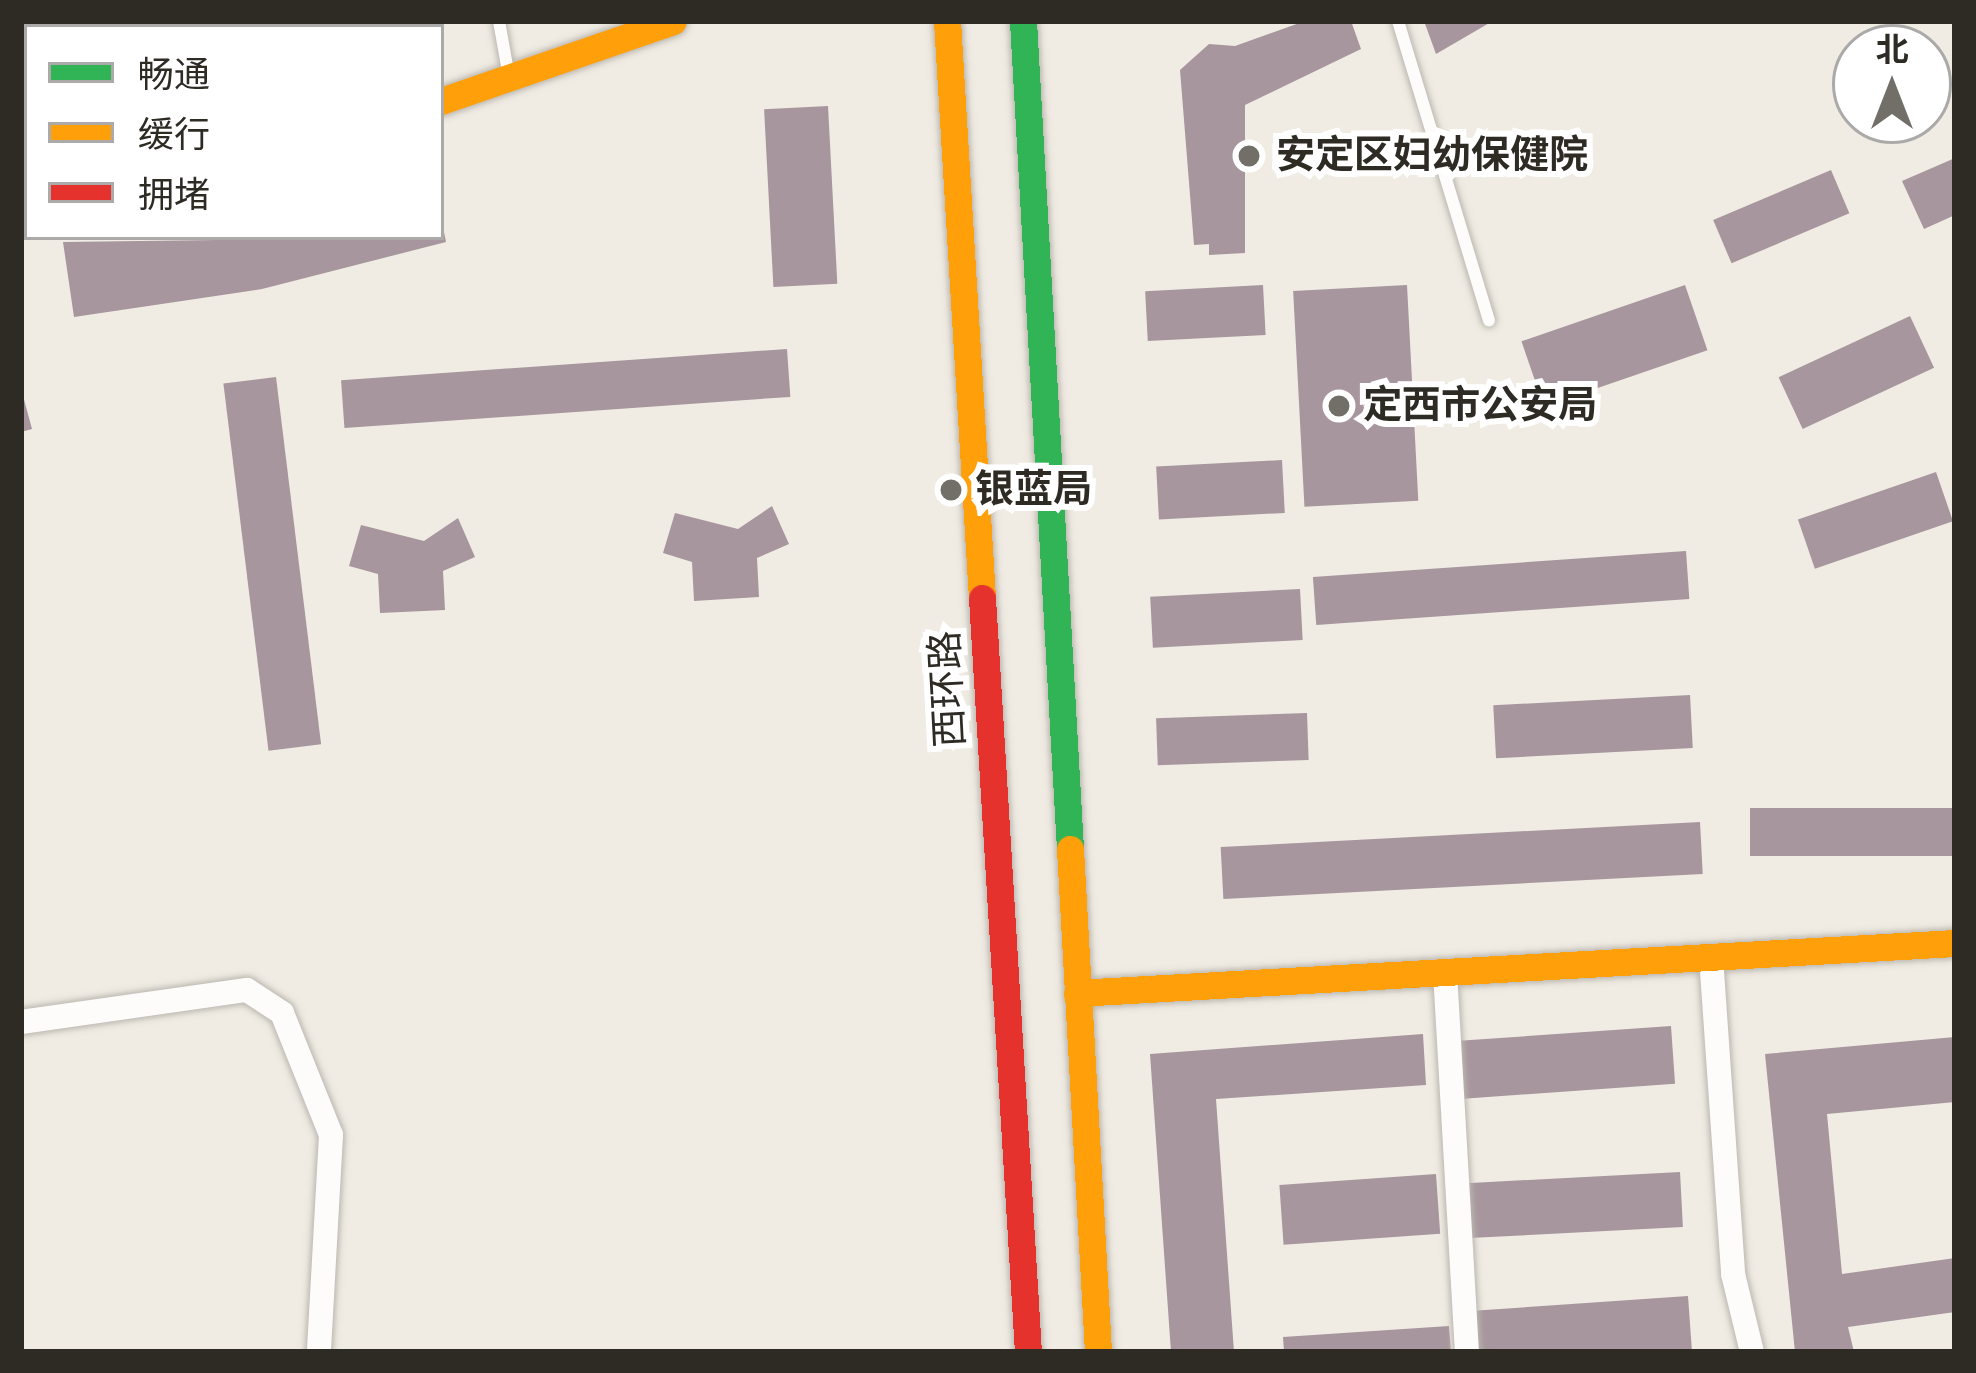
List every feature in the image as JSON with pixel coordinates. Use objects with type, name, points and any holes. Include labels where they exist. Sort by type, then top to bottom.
[{"type":"main road","points":[[444,100],[673,21]]},
{"type":"main road","name":"西环路","points":[[947,21],[1028,1352]]},
{"type":"main road","points":[[1023,21],[1099,1352]]},
{"type":"main road","points":[[1077,993],[1955,943]]},
{"type":"street","points":[[1711,957],[1733,1274],[1752,1352]]},
{"type":"street","points":[[1444,972],[1467,1352]]},
{"type":"street","points":[[21,1022],[247,990],[282,1013],[331,1135],[319,1352]]},
{"type":"lane","points":[[499,21],[509,78]]},
{"type":"lane","points":[[1398,21],[1489,321]]},
{"type":"building","points":[[21,21],[271,23],[24,24],[21,72]]},
{"type":"building","points":[[1305,21],[1351,21],[1361,49],[1245,105],[1245,253],[1209,255],[1209,244],[1194,245],[1180,70],[1209,44],[1235,46]]},
{"type":"building","points":[[1424,21],[1490,21],[1491,22],[1436,54]]},
{"type":"building","points":[[828,106],[837,284],[773,287],[764,109]]},
{"type":"building","points":[[1955,158],[1955,215],[1924,229],[1902,181]]},
{"type":"building","points":[[1831,170],[1849,213],[1732,263],[1713,220]]},
{"type":"building","points":[[444,232],[446,242],[262,289],[74,317],[63,242],[444,240]]},
{"type":"building","points":[[1263,285],[1266,335],[1148,341],[1145,291]]},
{"type":"building","points":[[1407,285],[1418,501],[1304,507],[1293,291]]},
{"type":"building","points":[[1685,285],[1707,350],[1544,407],[1521,341]]},
{"type":"building","points":[[1910,316],[1934,368],[1803,429],[1779,377]]},
{"type":"building","points":[[787,349],[790,397],[344,428],[341,380]]},
{"type":"building","points":[[276,377],[321,744],[268,751],[223,383]]},
{"type":"building","points":[[21,393],[32,429],[21,432]]},
{"type":"building","points":[[1282,460],[1285,513],[1159,520],[1156,467]]},
{"type":"building","points":[[1936,472],[1953,521],[1815,569],[1798,520]]},
{"type":"building","points":[[772,506],[789,544],[757,558],[759,597],[694,601],[692,562],[663,553],[675,513],[738,529]]},
{"type":"building","points":[[458,518],[475,557],[443,571],[445,610],[380,613],[378,574],[349,566],[361,525],[424,541]]},
{"type":"building","points":[[1686,551],[1689,599],[1316,625],[1313,577]]},
{"type":"building","points":[[1300,589],[1303,640],[1153,648],[1150,597]]},
{"type":"building","points":[[1690,695],[1693,748],[1496,758],[1493,705]]},
{"type":"building","points":[[1307,713],[1309,760],[1158,765],[1156,718]]},
{"type":"building","points":[[1750,808],[1955,808],[1955,856],[1750,856]]},
{"type":"building","points":[[1700,822],[1703,874],[1223,899],[1221,847]]},
{"type":"building","points":[[1671,1026],[1675,1084],[1464,1099],[1460,1041]]},
{"type":"building","points":[[1423,1034],[1426,1085],[1216,1099],[1234,1352],[1171,1352],[1150,1054]]},
{"type":"building","points":[[1955,1037],[1955,1102],[1827,1114],[1842,1274],[1955,1258],[1955,1312],[1848,1327],[1854,1352],[1795,1352],[1765,1054]]},
{"type":"building","points":[[1680,1172],[1683,1227],[1469,1238],[1466,1183]]},
{"type":"building","points":[[1436,1174],[1440,1234],[1284,1245],[1279,1185]]},
{"type":"building","points":[[1688,1296],[1692,1352],[1473,1352],[1470,1311]]},
{"type":"building","points":[[1449,1326],[1451,1352],[1284,1352],[1283,1337]]},
{"type":"traffic: fast","points":[[1023,21],[1070,849]]},
{"type":"traffic: slow","points":[[444,100],[673,21]]},
{"type":"traffic: slow","points":[[947,21],[982,598]]},
{"type":"traffic: slow","points":[[1070,849],[1098,1352]]},
{"type":"traffic: slow","points":[[1077,993],[1955,943]]},
{"type":"traffic: jam","points":[[982,598],[1028,1352]]},
{"type":"place","name":"安定区妇幼保健院","points":[[1249,156]]},
{"type":"place","name":"定西市公安局","points":[[1339,406]]},
{"type":"place","name":"银蓝局","points":[[951,490]]}]
